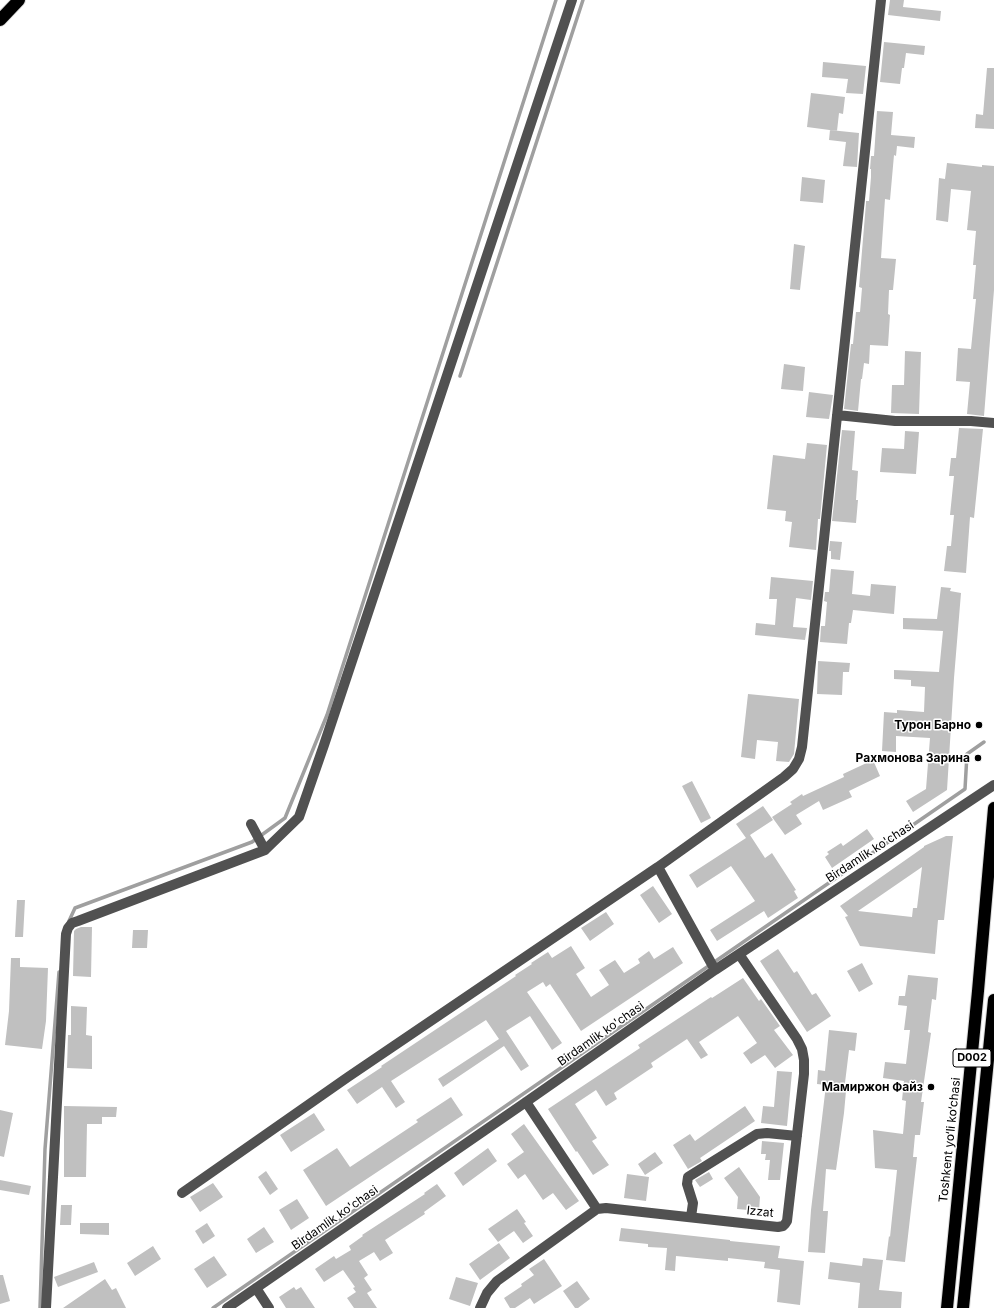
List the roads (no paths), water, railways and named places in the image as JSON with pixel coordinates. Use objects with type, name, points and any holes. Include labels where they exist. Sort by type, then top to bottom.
[{"type":"highway","points":[[0,20],[19,0]]},
{"type":"highway","name":"Toshkent yo‘li ko‘chasi","points":[[947,1308],[978,998],[994,808]]},
{"type":"highway","name":"D002","points":[[963,1308],[994,1000]]},
{"type":"street","points":[[46,1308],[66,934],[68,928],[72,923],[265,850],[299,817],[572,0]]},
{"type":"street","points":[[182,1193],[348,1077],[658,867],[784,777],[793,769],[799,759],[803,739],[881,0]]},
{"type":"street","points":[[837,416],[895,420],[971,420],[994,423]]},
{"type":"street","name":"Birdamlik ko'chasi","points":[[227,1308],[739,954],[994,785]]},
{"type":"street","points":[[251,824],[265,850]]},
{"type":"street","points":[[658,867],[716,970]]},
{"type":"street","name":"Izzat","points":[[596,1209],[606,1208],[783,1226],[787,1220],[804,1074],[804,1060],[802,1049],[797,1039],[739,954]]},
{"type":"street","points":[[480,1308],[487,1293],[497,1281],[596,1209],[526,1102]]},
{"type":"street","points":[[691,1217],[693,1203],[687,1184],[688,1177],[757,1134],[767,1133],[797,1136]]},
{"type":"street","points":[[256,1288],[269,1308]]},
{"type":"waterway","points":[[69,921],[75,908],[252,842],[285,818],[327,715],[556,0]]},
{"type":"waterway","points":[[460,376],[583,0]]},
{"type":"waterway","points":[[213,1308],[965,789],[967,754],[984,742]]},
{"type":"waterway","points":[[40,1308],[45,1149],[59,972]]},
{"type":"place","name":"Турон Барно","points":[[979,725]]},
{"type":"place","name":"Рахмонова Зарина","points":[[978,758]]},
{"type":"place","name":"Мамиржон Файз","points":[[931,1087]]}]
